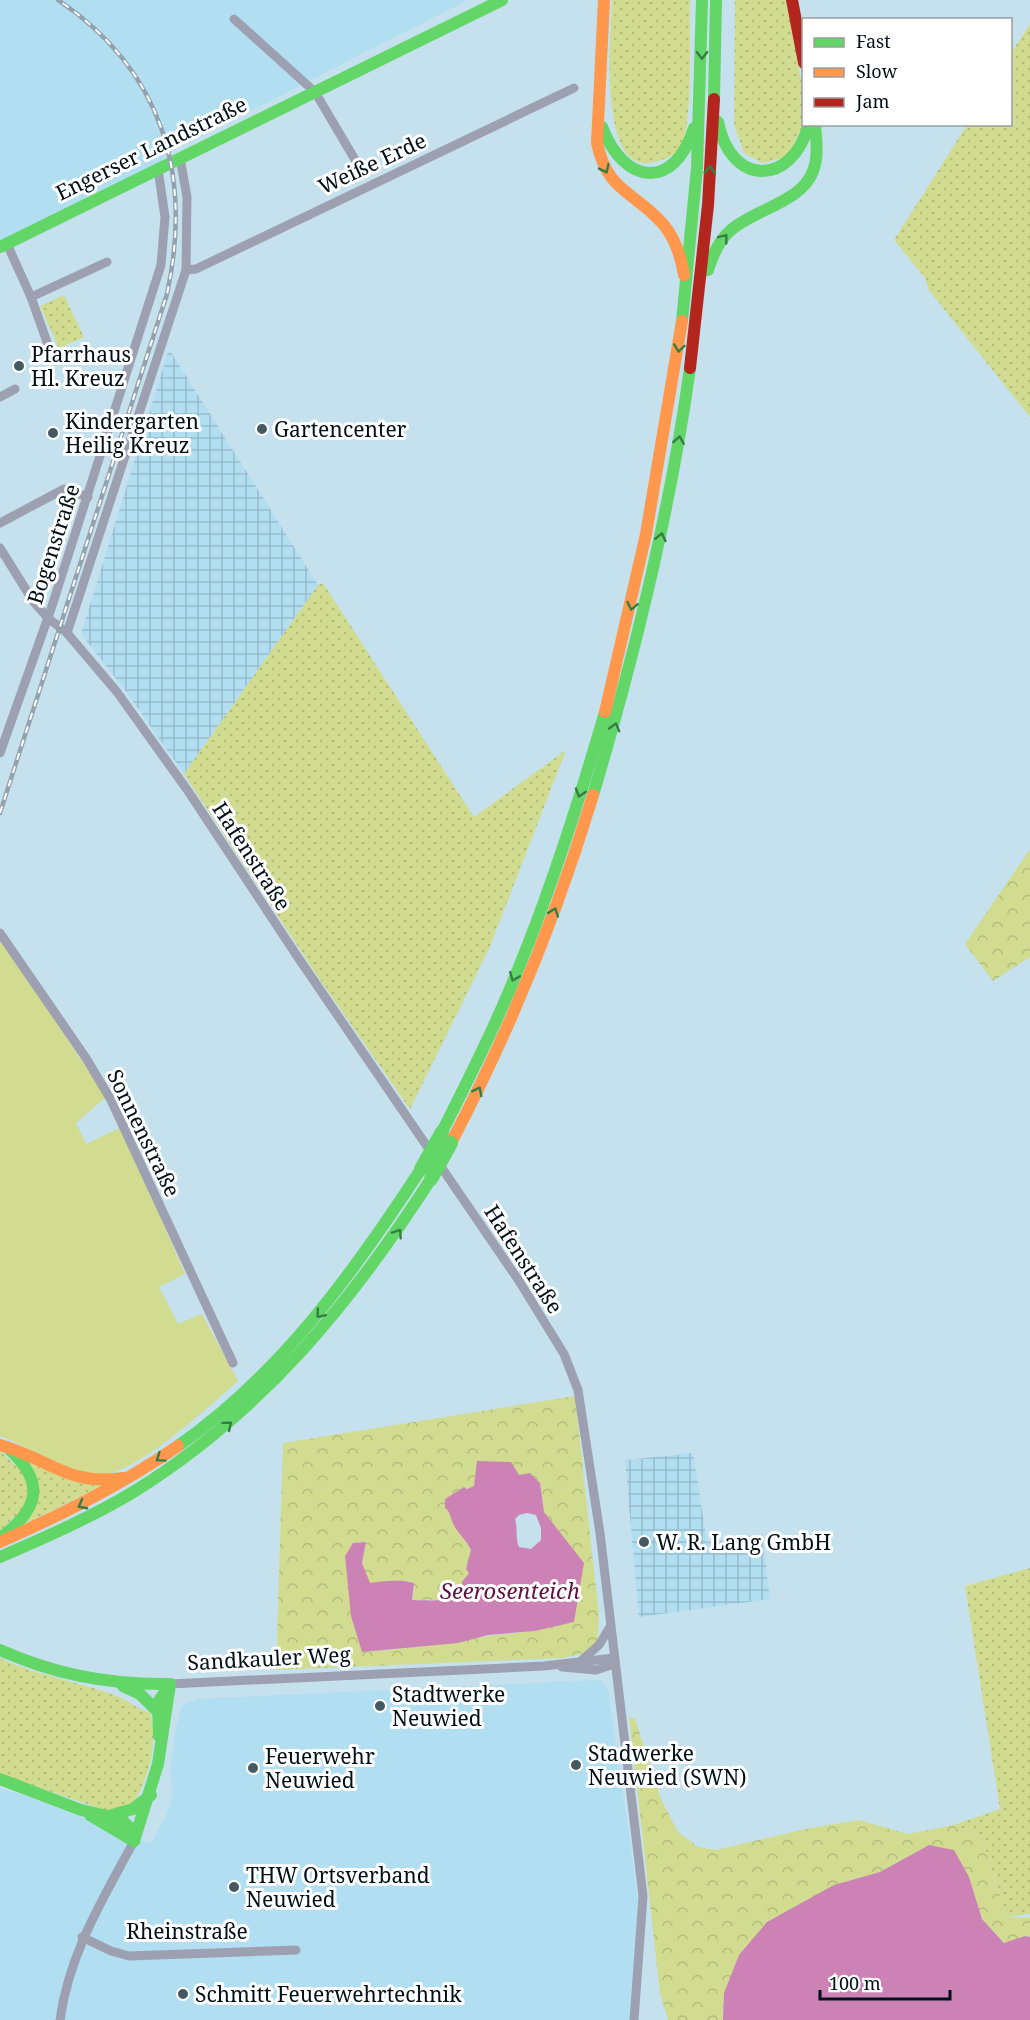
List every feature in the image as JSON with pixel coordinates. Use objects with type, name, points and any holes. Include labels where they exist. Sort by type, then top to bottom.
[{"type":"main road","name":"Engerser Landstraße","points":[[3,245],[502,0]]},
{"type":"main road","points":[[702,0],[708,110],[729,154],[742,165],[759,171],[776,170],[791,162],[803,149],[809,126]]},
{"type":"main road","points":[[0,1557],[66,1528],[122,1499],[181,1461],[226,1427],[298,1359],[346,1305],[397,1234],[426,1174],[447,1138],[532,933],[596,743],[631,612],[693,291],[716,0]]},
{"type":"main road","points":[[792,0],[802,52]]},
{"type":"main road","points":[[602,3],[597,142],[605,171],[616,187],[656,217],[669,232],[693,291]]},
{"type":"main road","points":[[599,112],[605,138],[613,154],[627,166],[652,172],[669,167],[683,155],[708,110]]},
{"type":"main road","points":[[693,291],[718,246],[730,231],[745,219],[792,196],[806,182],[817,154],[815,126]]},
{"type":"main road","points":[[0,1540],[48,1522],[132,1476],[220,1413],[295,1343],[330,1302],[426,1174]]},
{"type":"main road","points":[[3,1446],[30,1454],[77,1479],[93,1482],[132,1476]]},
{"type":"main road","points":[[0,1540],[27,1516],[34,1499],[34,1483],[27,1467],[3,1446]]},
{"type":"main road","name":"Sandkauler Weg","points":[[0,1650],[62,1673],[116,1683],[170,1684]]},
{"type":"main road","points":[[116,1683],[140,1694],[155,1709],[161,1692],[170,1684]]},
{"type":"main road","name":"Rheinstraße","points":[[134,1841],[151,1795],[169,1708],[170,1684]]},
{"type":"main road","name":"Rheinstraße","points":[[155,1709],[160,1743]]},
{"type":"main road","points":[[0,1779],[81,1809],[112,1815],[129,1825],[134,1841]]},
{"type":"main road","points":[[112,1815],[133,1809],[151,1795]]},
{"type":"main road","points":[[81,1809],[134,1841]]},
{"type":"street","points":[[234,19],[315,92],[357,163]]},
{"type":"street","name":"Weiße Erde","points":[[186,270],[196,269],[574,88]]},
{"type":"street","points":[[67,633],[186,270],[187,197],[180,158]]},
{"type":"street","name":"Bogenstraße","points":[[0,753],[88,497],[161,265],[165,217],[158,169]]},
{"type":"street","name":"Engerser Landstraße","points":[[3,245],[31,297],[54,359]]},
{"type":"street","points":[[31,297],[106,261]]},
{"type":"street","points":[[0,397],[15,389]]},
{"type":"street","points":[[0,524],[64,489],[88,497]]},
{"type":"street","name":"Hafenstraße","points":[[0,548],[33,601],[48,618],[67,633],[117,692],[188,791],[297,956],[519,1281],[564,1354],[578,1390],[600,1533],[644,1896],[634,2020]]},
{"type":"street","name":"Sonnenstraße","points":[[0,933],[86,1058],[111,1100],[232,1363]]},
{"type":"street","points":[[582,1660],[599,1645],[610,1627]]},
{"type":"street","name":"Sandkauler Weg","points":[[170,1684],[544,1666],[582,1660],[614,1661]]},
{"type":"street","name":"Sandkauler Weg","points":[[544,1666],[596,1670],[614,1661]]},
{"type":"street","name":"Rheinstraße","points":[[60,2020],[69,1974],[82,1937],[134,1841]]},
{"type":"street","name":"Rheinstraße","points":[[82,1937],[111,1951],[129,1956],[296,1950]]},
{"type":"shaded area","points":[[0,0],[468,0],[254,109],[188,137],[158,164],[0,240]]},
{"type":"shaded area","points":[[169,349],[318,585],[184,774],[128,694],[81,634]]},
{"type":"shaded area","points":[[693,1453],[707,1542],[762,1534],[770,1599],[639,1617],[625,1460]]},
{"type":"shaded area","points":[[600,1680],[608,1690],[638,1897],[630,2020],[0,2020],[0,1789],[21,1794],[151,1844],[167,1813],[173,1793],[170,1770],[176,1726],[183,1705],[197,1699]]},
{"type":"green space","points":[[612,0],[690,0],[690,75],[685,134],[676,152],[655,162],[636,161],[623,148],[615,126],[610,69]]},
{"type":"green space","points":[[735,0],[787,0],[802,85],[803,126],[787,157],[762,163],[744,153],[734,125]]},
{"type":"green space","points":[[1030,24],[1030,417],[929,290],[925,278],[894,240],[966,126],[1012,126],[1012,51]]},
{"type":"green space","points":[[64,295],[84,337],[59,348],[40,306]]},
{"type":"green space","points":[[323,583],[474,817],[566,750],[489,949],[410,1109],[318,977],[184,774],[318,585]]},
{"type":"green space","points":[[1030,849],[1030,957],[993,981],[965,944]]},
{"type":"green space","points":[[0,938],[106,1097],[76,1123],[86,1144],[122,1127],[185,1274],[159,1287],[178,1324],[202,1314],[238,1381],[149,1454],[128,1466],[109,1473],[93,1475],[69,1469],[0,1436]]},
{"type":"green space","points":[[575,1396],[599,1617],[597,1650],[563,1658],[276,1670],[283,1443]],"holes":[[[478,1462],[511,1462],[519,1475],[530,1473],[540,1483],[544,1512],[584,1563],[535,1631],[362,1652],[353,1543],[366,1542],[362,1564],[370,1584],[410,1581],[414,1588],[412,1600],[448,1600],[459,1597],[469,1573],[471,1553],[468,1542],[451,1514],[449,1500],[453,1494],[474,1486]]]},
{"type":"green space","points":[[0,1451],[27,1476],[28,1504],[0,1531]]},
{"type":"green space","points":[[25,1455],[104,1485],[25,1524],[30,1517]]},
{"type":"green space","points":[[1030,1568],[1030,1914],[1007,1917],[981,1837],[953,1825],[1000,1809],[965,1586]]},
{"type":"green space","points":[[0,1658],[28,1669],[117,1696],[141,1710],[150,1712],[153,1747],[145,1779],[135,1801],[110,1812],[0,1774]]},
{"type":"green space","points":[[629,1717],[635,1719],[661,1799],[678,1832],[698,1847],[716,1850],[810,1828],[859,1820],[908,1834],[953,1825],[981,1837],[1007,1917],[1030,1918],[1030,1937],[1025,1936],[1005,1943],[982,1919],[969,1877],[929,1845],[880,1872],[834,1885],[724,1993],[723,2020],[668,2020],[660,1993]]},
{"type":"water","name":"Seerosenteich","points":[[477,1461],[511,1462],[519,1475],[530,1473],[540,1483],[544,1512],[584,1563],[574,1622],[535,1631],[488,1635],[458,1643],[362,1652],[351,1616],[345,1556],[353,1543],[366,1542],[362,1563],[370,1583],[398,1581],[414,1583],[412,1600],[440,1600],[459,1596],[462,1593],[462,1582],[469,1573],[466,1569],[471,1550],[445,1508],[445,1499],[464,1487],[467,1489],[474,1486]],"holes":[[[527,1513],[536,1515],[541,1528],[541,1540],[531,1549],[519,1547],[515,1519]]]},
{"type":"water","points":[[929,1845],[954,1850],[969,1877],[982,1919],[1004,1943],[1025,1936],[1030,1937],[1030,2020],[723,2020],[724,1993],[739,1955],[767,1922],[834,1885],[880,1872]]},
{"type":"railway","points":[[0,813],[167,294],[174,250],[176,207],[171,167],[161,128],[145,92],[123,59],[94,28],[58,0]]},
{"type":"traffic: fast","points":[[0,247],[502,0]]},
{"type":"traffic: fast","points":[[682,321],[697,168],[702,0]]},
{"type":"traffic: fast","points":[[714,99],[716,0]]},
{"type":"traffic: fast","points":[[718,122],[725,143],[735,159],[748,168],[762,171],[776,168],[789,159],[801,145],[808,126]]},
{"type":"traffic: fast","points":[[708,270],[717,248],[731,230],[752,216],[789,198],[807,182],[816,159],[815,126]]},
{"type":"traffic: fast","points":[[602,127],[611,146],[623,160],[636,169],[649,173],[662,171],[674,163],[685,148],[694,128]]},
{"type":"traffic: fast","points":[[593,795],[650,583],[662,530],[690,368]]},
{"type":"traffic: fast","points":[[442,1132],[492,1030],[531,936],[565,841],[605,712]]},
{"type":"traffic: fast","points":[[421,1169],[442,1132]]},
{"type":"traffic: fast","points":[[431,1179],[451,1143]]},
{"type":"traffic: fast","points":[[178,1446],[250,1387],[313,1320],[369,1246],[421,1169]]},
{"type":"traffic: fast","points":[[0,1557],[86,1518],[135,1491],[181,1460],[224,1426],[264,1390],[335,1312],[369,1269],[431,1179]]},
{"type":"traffic: fast","points":[[4,1535],[25,1514],[31,1504],[33,1494],[33,1484],[28,1473],[10,1450]]},
{"type":"traffic: fast","points":[[0,1650],[41,1666],[83,1677],[126,1683],[170,1684]]},
{"type":"traffic: fast","points":[[159,1736],[158,1702],[170,1684]]},
{"type":"traffic: fast","points":[[134,1841],[158,1764],[170,1684]]},
{"type":"traffic: fast","points":[[123,1686],[140,1694],[155,1709]]},
{"type":"traffic: fast","points":[[0,1779],[81,1810],[121,1819],[131,1829],[134,1841]]},
{"type":"traffic: fast","points":[[112,1815],[133,1809],[151,1795]]},
{"type":"traffic: fast","points":[[90,1815],[134,1841]]},
{"type":"traffic: slow","points":[[604,0],[597,143],[607,172],[623,190],[652,213],[671,235],[684,275]]},
{"type":"traffic: slow","points":[[605,712],[646,534],[682,321]]},
{"type":"traffic: slow","points":[[451,1143],[493,1059],[548,929],[593,795]]},
{"type":"traffic: slow","points":[[0,1445],[73,1475],[87,1478],[123,1478]]},
{"type":"traffic: slow","points":[[0,1542],[91,1498],[135,1474],[178,1446]]},
{"type":"traffic: jam","points":[[792,0],[802,52]]},
{"type":"traffic: jam","points":[[690,368],[708,205],[714,99]]},
{"type":"place","name":"Pfarrhaus Hl. Kreuz","points":[[19,366]]},
{"type":"place","name":"Gartencenter","points":[[262,429]]},
{"type":"place","name":"Kindergarten Heilig Kreuz","points":[[53,433]]},
{"type":"place","name":"W. R. Lang GmbH","points":[[644,1542]]},
{"type":"place","name":"Stadtwerke Neuwied","points":[[380,1706]]},
{"type":"place","name":"Stadwerke Neuwied (SWN)","points":[[576,1765]]},
{"type":"place","name":"Feuerwehr Neuwied","points":[[253,1768]]},
{"type":"place","name":"THW Ortsverband Neuwied","points":[[234,1887]]},
{"type":"place","name":"Schmitt Feuerwehrtechnik","points":[[183,1994]]}]
